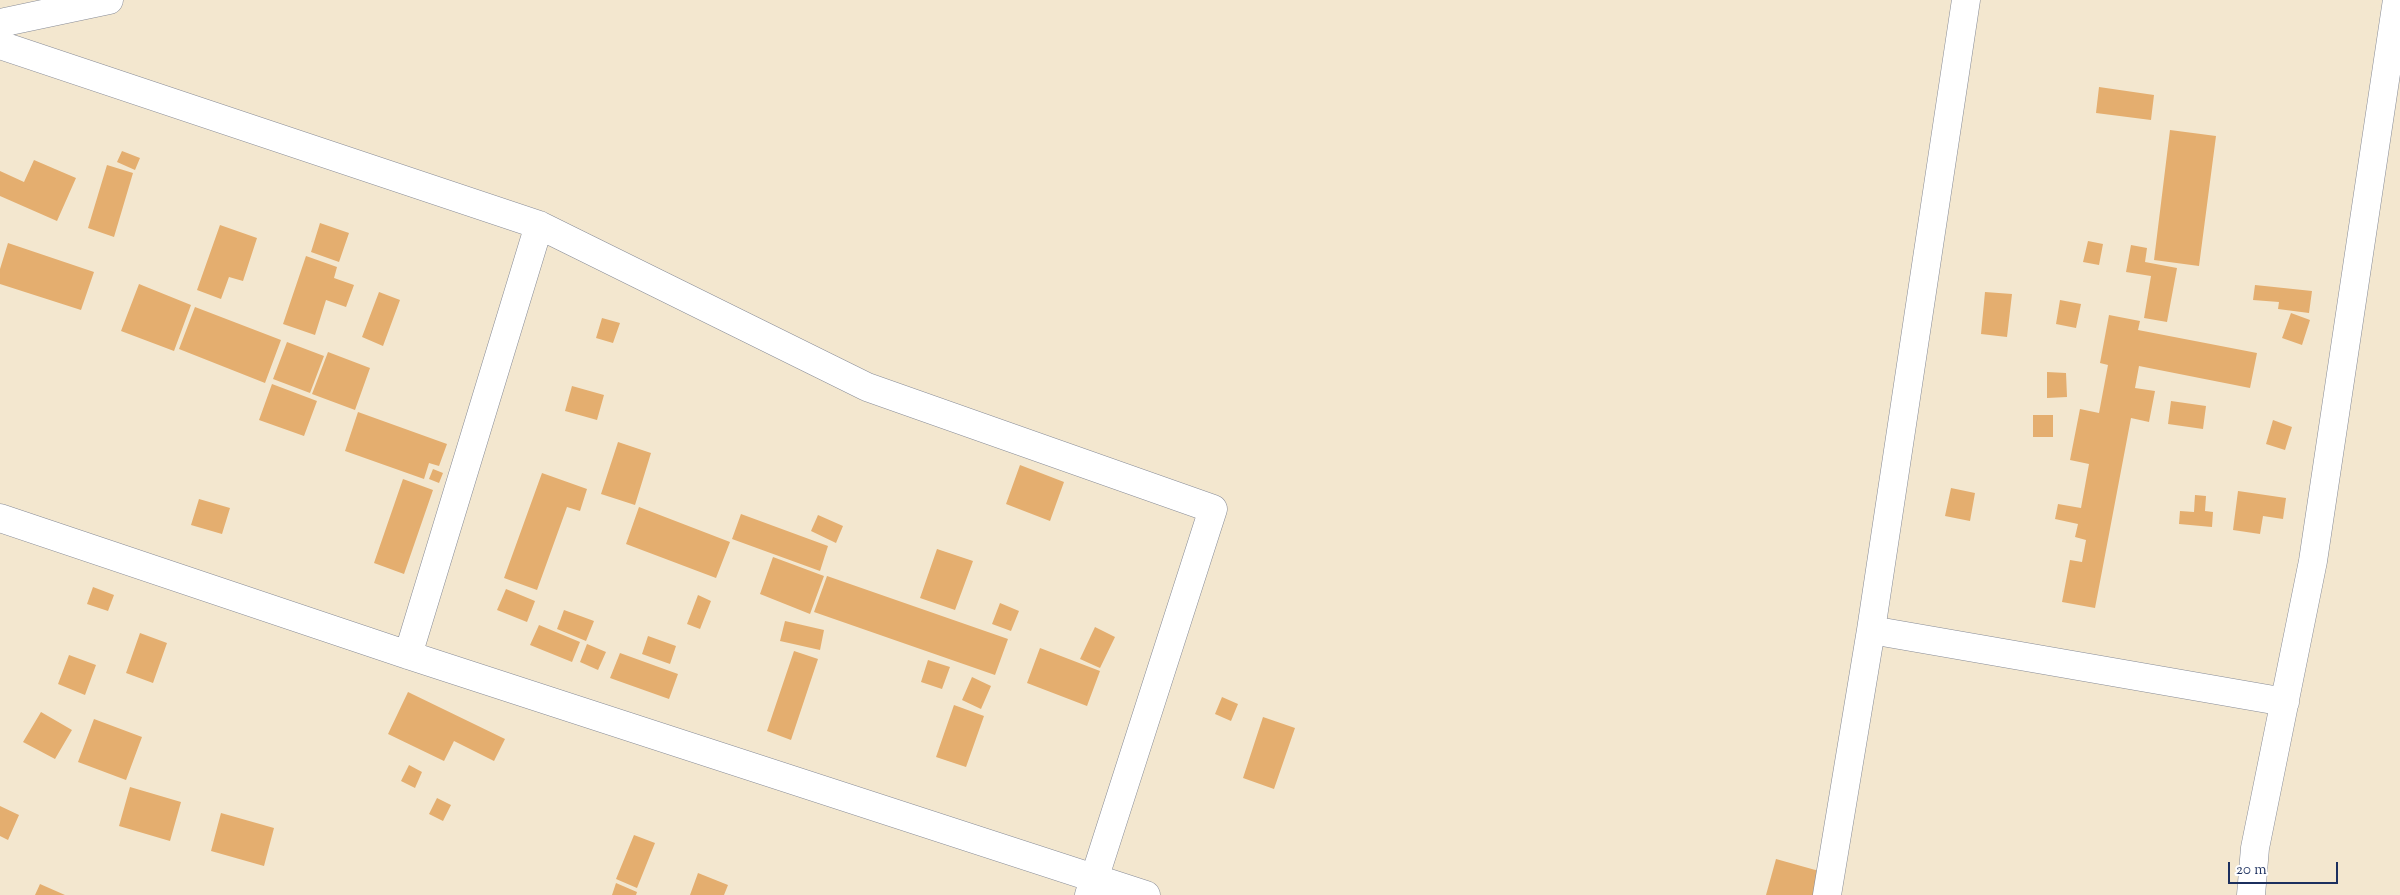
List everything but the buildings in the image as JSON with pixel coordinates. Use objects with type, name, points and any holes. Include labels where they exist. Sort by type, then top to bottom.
[{"type":"street","points":[[0,23],[109,0]]},
{"type":"street","points":[[1827,895],[1871,630],[1966,0]]},
{"type":"street","points":[[2251,895],[2255,848],[2313,561],[2397,0]]},
{"type":"street","points":[[0,44],[539,225],[867,387],[1213,509],[1092,886]]},
{"type":"street","points":[[408,655],[539,225]]},
{"type":"street","points":[[0,518],[1092,886],[1146,895]]},
{"type":"street","points":[[1871,630],[2285,702]]}]
